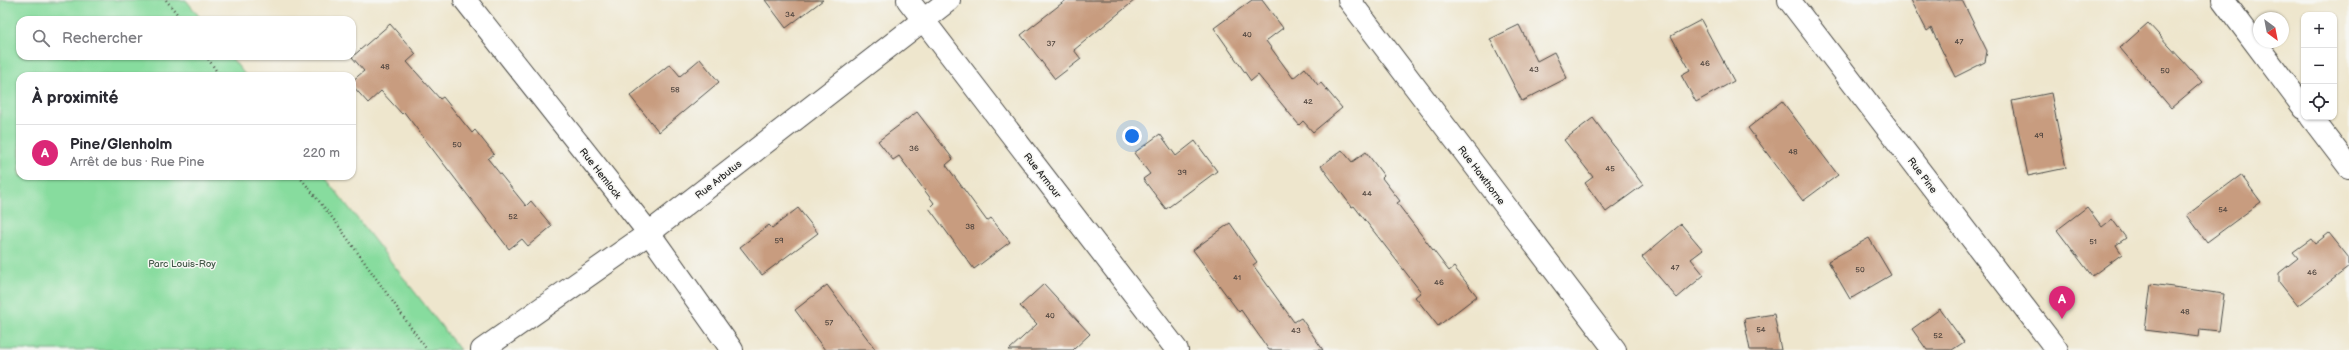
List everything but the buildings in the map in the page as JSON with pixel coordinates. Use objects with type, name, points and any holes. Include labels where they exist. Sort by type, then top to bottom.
[{"type":"street","name":"Rue Hemlock","points":[[465,0],[649,233],[732,350]]},
{"type":"street","name":"Rue Armour","points":[[908,0],[1177,350]]},
{"type":"street","name":"Rue Arbutus","points":[[482,350],[649,233],[949,0]]},
{"type":"street","name":"Rue Hawthorne","points":[[1348,0],[1614,350]]},
{"type":"street","name":"Rue Pine","points":[[1789,0],[2057,350]]},
{"type":"street","points":[[2223,0],[2301,104]]},
{"type":"street","points":[[2313,120],[2349,167]]},
{"type":"path","points":[[166,0],[179,16]]},
{"type":"path","points":[[209,60],[217,72]]},
{"type":"path","points":[[301,180],[338,225],[427,350]]},
{"type":"green space","name":"Parc Louis-Roy","points":[[0,0],[186,0],[199,16],[16,16],[16,60],[233,60],[243,72],[16,72],[16,180],[327,180],[460,350],[0,350]]},
{"type":"place","name":"Pine/Glenholm","points":[[2062,319]]}]
